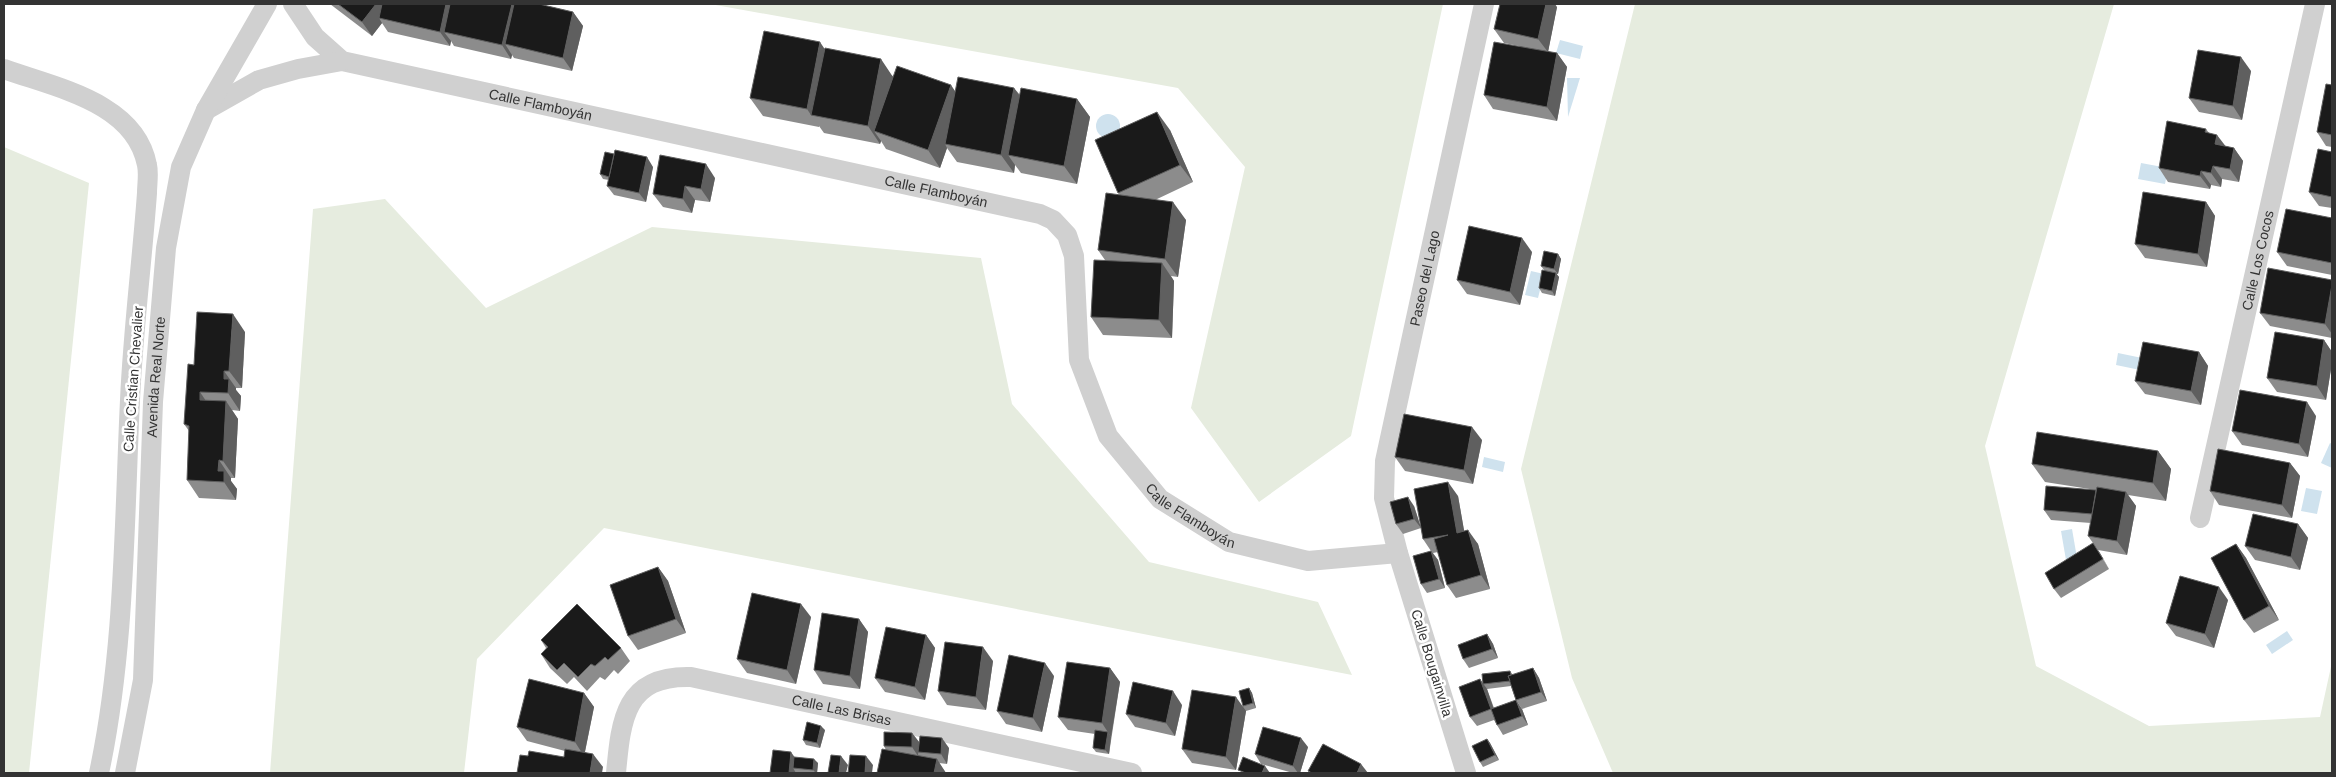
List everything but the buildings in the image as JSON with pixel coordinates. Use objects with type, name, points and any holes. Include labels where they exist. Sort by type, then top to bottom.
[{"type":"street","name":"Avenida Real Norte","points":[[125,773],[143,680],[153,402],[166,248],[181,167],[206,110],[267,4]]},
{"type":"street","name":"Calle Flamboyán","points":[[294,4],[315,37],[342,61],[1040,214],[1053,220],[1067,236],[1074,256],[1079,360],[1108,436],[1160,499],[1229,542],[1308,561],[1398,553]]},
{"type":"street","name":"Paseo del Lago","points":[[1398,553],[1384,498],[1386,462],[1484,4]]},
{"type":"street","name":"Calle Los Cocos","points":[[2200,518],[2315,4]]},
{"type":"street","points":[[206,110],[259,80],[298,69],[342,61]]},
{"type":"street","name":"Calle Cristian Chevalier","points":[[4,69],[101,105],[109,110],[123,120],[139,141],[147,166],[147,193],[130,397],[124,550],[116,680],[99,773]]},
{"type":"street","name":"Calle Bougainvilla","points":[[1398,553],[1466,773]]},
{"type":"street","name":"Calle Las Brisas","points":[[616,773],[620,728],[626,709],[638,693],[653,682],[672,676],[691,676],[1132,773]]},
{"type":"shaded area","points":[[710,4],[1443,4],[1351,436],[1259,502],[1191,408],[1245,167],[1178,88]]},
{"type":"shaded area","points":[[1635,4],[2114,4],[1985,446],[2036,666],[2149,726],[2320,717],[2332,662],[2332,773],[1613,773],[1572,678],[1521,469]]},
{"type":"shaded area","points":[[4,147],[89,183],[29,773],[4,773]]},
{"type":"shaded area","points":[[385,199],[486,308],[652,227],[981,258],[1012,404],[1149,562],[1318,602],[1352,675],[604,528],[477,659],[464,773],[270,773],[313,209]]},
{"type":"water","points":[[1560,40],[1583,46],[1580,59],[1556,53]]},
{"type":"water","points":[[1567,78],[1580,78],[1568,117]]},
{"type":"water","points":[[1108,114],[1113,115],[1119,121],[1119,131],[1113,137],[1108,138],[1103,137],[1097,131],[1096,126],[1097,121],[1103,115]]},
{"type":"water","points":[[2141,163],[2168,168],[2165,184],[2138,179]]},
{"type":"water","points":[[1531,271],[1544,274],[1538,298],[1525,295]]},
{"type":"water","points":[[2118,353],[2147,359],[2145,371],[2116,365]]},
{"type":"water","points":[[2330,443],[2332,444],[2332,468],[2321,463]]},
{"type":"water","points":[[1484,457],[1505,462],[1503,472],[1482,467]]},
{"type":"water","points":[[2306,488],[2322,491],[2317,514],[2301,511]]},
{"type":"water","points":[[2072,529],[2077,558],[2066,560],[2061,531]]},
{"type":"water","points":[[2287,631],[2293,640],[2272,654],[2266,645]]}]
